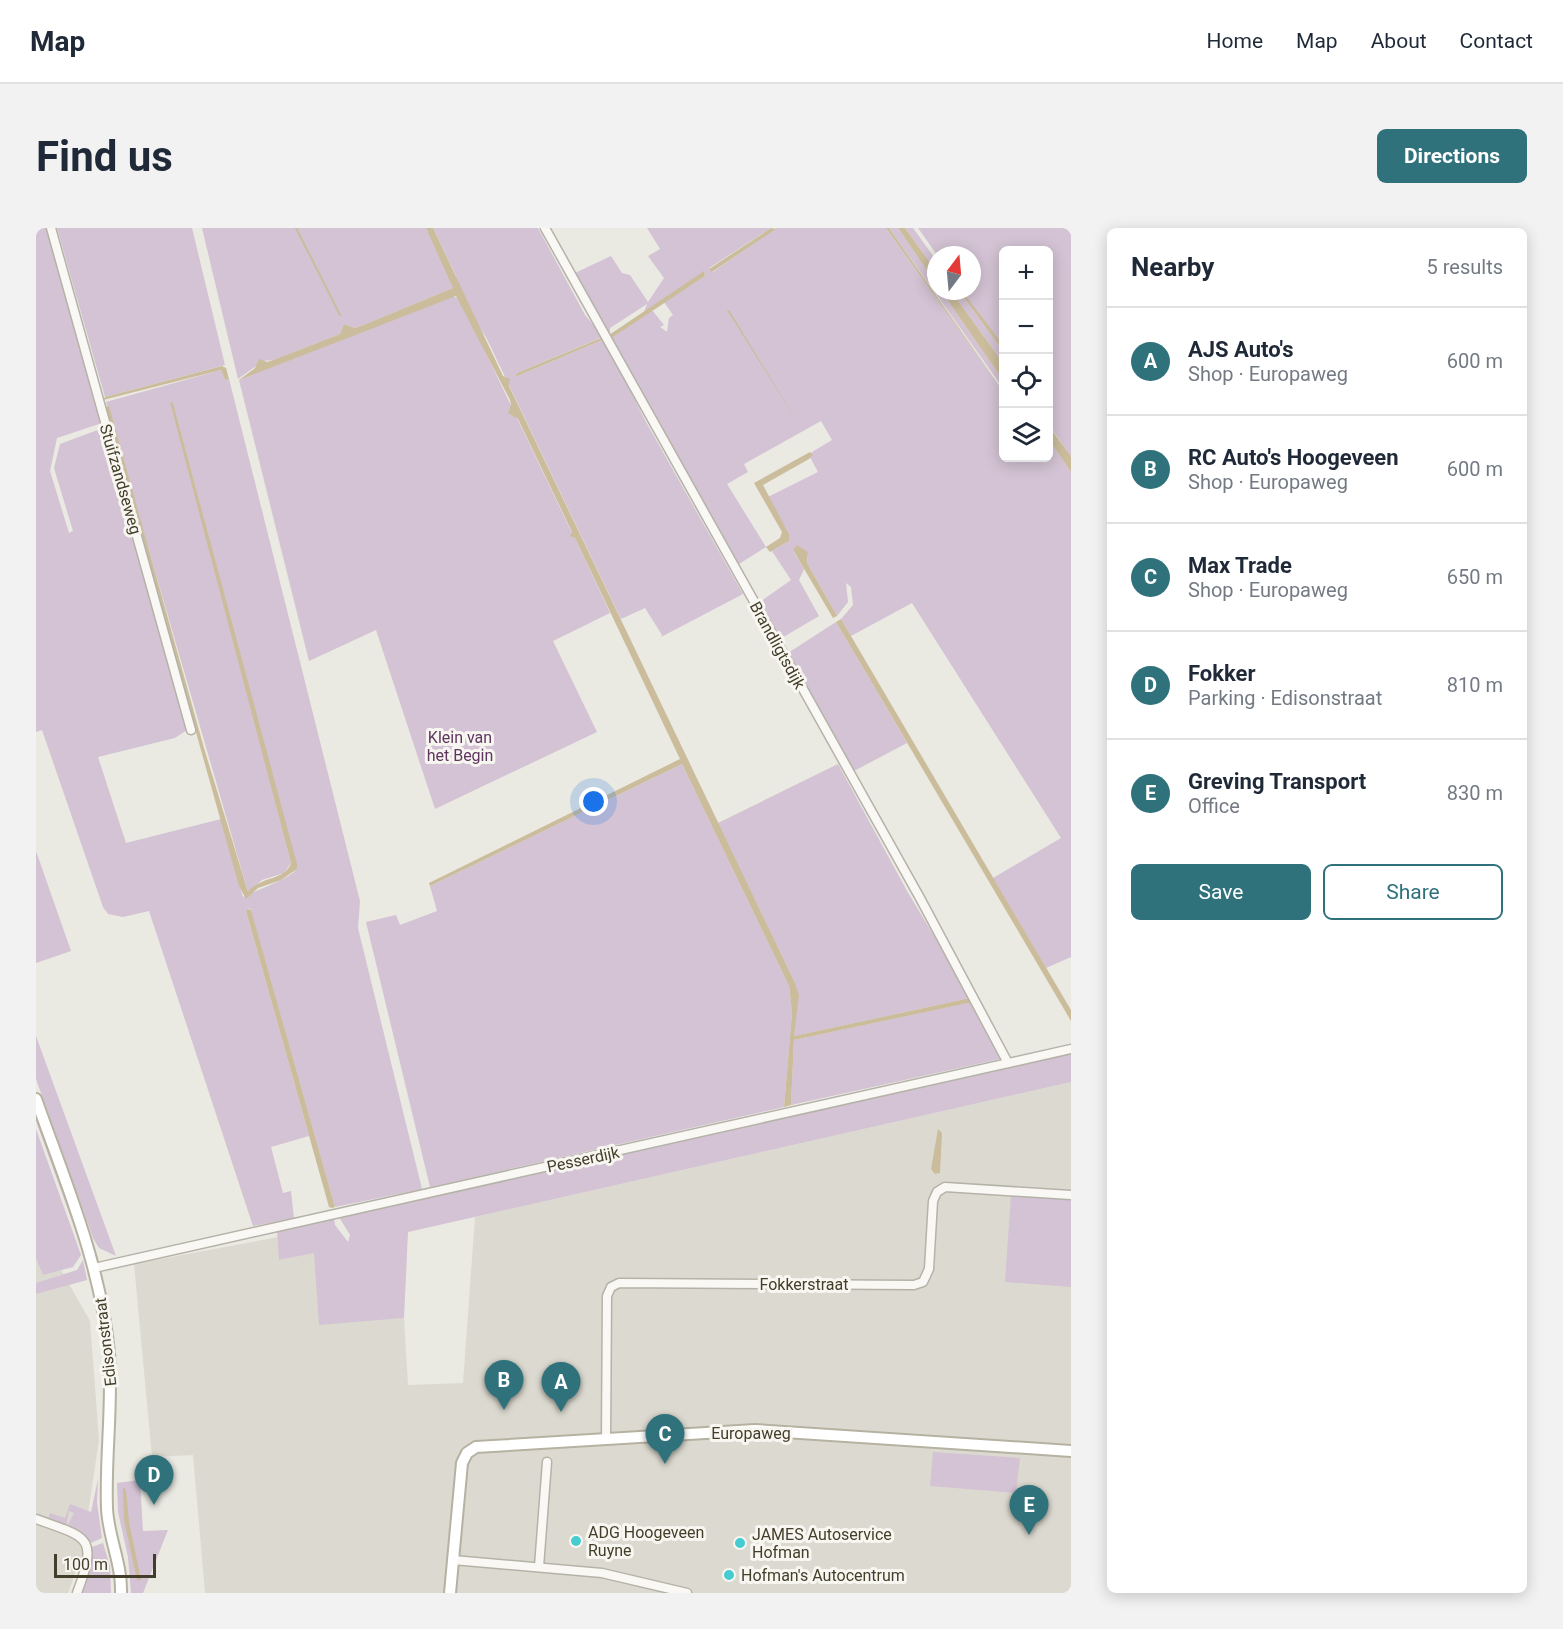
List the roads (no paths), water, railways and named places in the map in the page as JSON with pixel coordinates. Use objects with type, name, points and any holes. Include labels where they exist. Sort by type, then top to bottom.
[{"type":"main road","name":"Edisonstraat","points":[[36,1099],[94,1268],[109,1354],[111,1404],[107,1510],[120,1564],[121,1593]]},
{"type":"main road","name":"Europaweg","points":[[450,1593],[462,1463],[467,1453],[481,1446],[755,1430],[1071,1451]]},
{"type":"street","name":"Stuifzandseweg","points":[[51,228],[191,730]]},
{"type":"street","name":"Brandligtsdijk","points":[[545,228],[920,898],[1008,1063]]},
{"type":"street","name":"Pesserdijk","points":[[94,1268],[1071,1049]]},
{"type":"street","name":"Fokkerstraat","points":[[606,1439],[607,1296],[611,1287],[619,1283],[914,1285],[923,1282],[929,1269],[933,1202],[937,1192],[945,1187],[1071,1194]]},
{"type":"street","points":[[539,1568],[547,1462]]},
{"type":"street","points":[[36,1519],[77,1534],[87,1546],[88,1563],[77,1593]]},
{"type":"street","points":[[453,1560],[615,1574],[687,1593]]},
{"type":"waterway","points":[[296,228],[340,315]]},
{"type":"place","name":"RC Auto's Hoogeveen","points":[[504,1410]]},
{"type":"place","name":"AJS Auto's","points":[[561,1412]]},
{"type":"place","name":"Max Trade","points":[[665,1464]]},
{"type":"place","name":"Fokker","points":[[154,1505]]},
{"type":"place","name":"Greving Transport","points":[[1029,1535]]},
{"type":"place","name":"ADG Hoogeveen Ruyne","points":[[576,1541]]},
{"type":"place","name":"JAMES Autoservice Hofman","points":[[740,1543]]},
{"type":"place","name":"Hofman's Autocentrum","points":[[729,1575]]},
{"type":"park label","name":"Klein van het Begin","points":[[460,746]]}]
